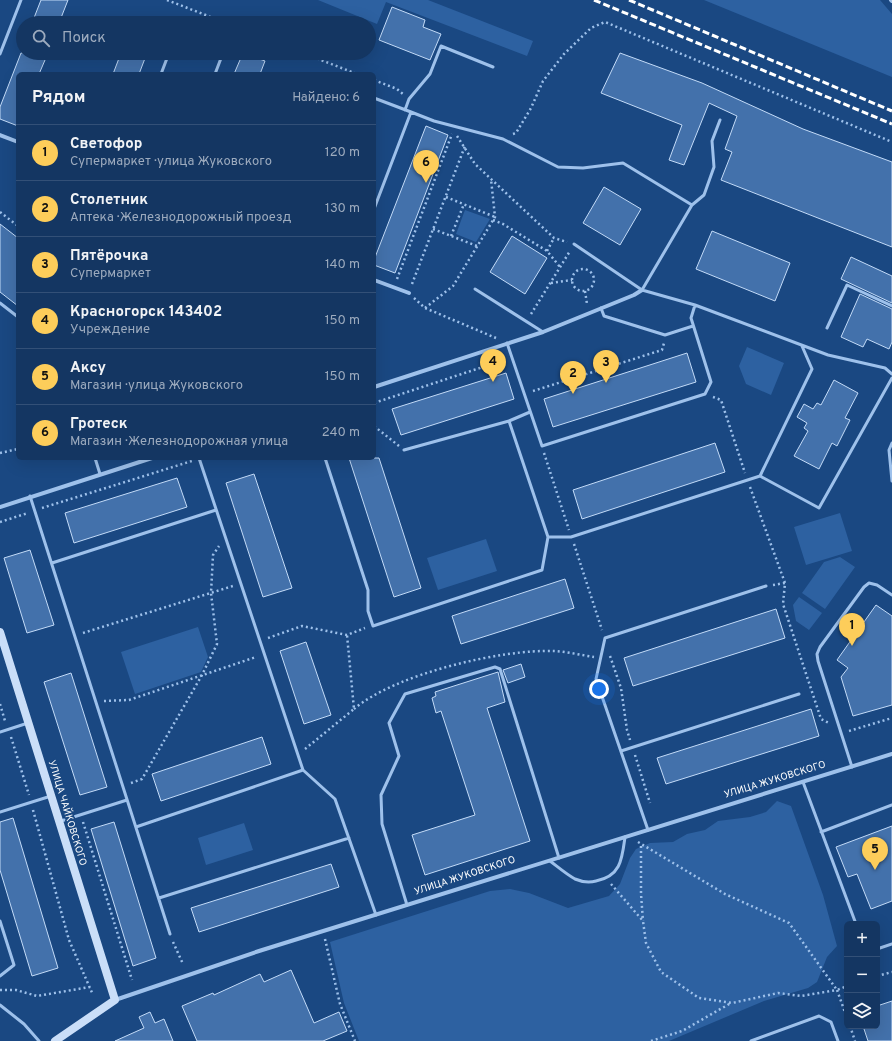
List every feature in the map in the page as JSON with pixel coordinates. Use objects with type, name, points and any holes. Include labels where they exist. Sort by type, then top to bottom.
[{"type":"street","points":[[0,135],[16,141]]},
{"type":"street","points":[[376,281],[409,293]]},
{"type":"street","points":[[376,386],[543,332],[634,295],[642,290]]},
{"type":"street","points":[[0,507],[30,496],[146,460]]},
{"type":"street","name":"УЛИЦА ЧАЙКОВСКОГО","points":[[0,632],[115,1000]]},
{"type":"street","name":"УЛИЦА ЖУКОВСКОГО","points":[[55,1041],[115,1000],[252,953],[324,932],[406,905],[892,754]]},
{"type":"lane","points":[[0,54],[21,0]]},
{"type":"lane","points":[[405,110],[410,99],[430,74],[441,46],[493,67]]},
{"type":"lane","points":[[162,72],[166,60]]},
{"type":"lane","points":[[216,72],[220,60]]},
{"type":"lane","points":[[376,99],[434,122],[503,139],[558,167],[583,168],[623,164],[692,206]]},
{"type":"lane","points":[[376,204],[411,112]]},
{"type":"lane","points":[[642,290],[692,206],[704,195],[714,167],[712,142],[720,120]]},
{"type":"lane","points":[[574,244],[642,290],[695,305],[828,355],[885,368],[892,374]]},
{"type":"lane","points":[[827,328],[847,285],[892,306]]},
{"type":"lane","points":[[475,289],[543,332]]},
{"type":"lane","points":[[0,303],[16,315]]},
{"type":"lane","points":[[507,343],[542,446],[705,394],[711,382],[690,318],[695,305]]},
{"type":"lane","points":[[601,308],[604,316],[665,335],[693,326]]},
{"type":"lane","points":[[760,476],[812,369],[802,346]]},
{"type":"lane","points":[[548,537],[571,537],[760,476],[819,508],[892,378]]},
{"type":"lane","points":[[404,450],[509,420],[530,412]]},
{"type":"lane","points":[[326,460],[368,590],[368,611],[373,626],[542,570],[548,537],[509,420]]},
{"type":"lane","points":[[892,443],[889,450],[892,481]]},
{"type":"lane","points":[[95,460],[100,474]]},
{"type":"lane","points":[[199,460],[303,770],[335,799],[376,915]]},
{"type":"lane","points":[[30,496],[170,934]]},
{"type":"lane","points":[[52,563],[216,510]]},
{"type":"lane","points":[[852,767],[817,654],[820,647],[864,587],[869,583],[877,585],[892,595]]},
{"type":"lane","points":[[648,830],[596,679],[605,638],[766,586]]},
{"type":"lane","points":[[406,905],[382,824],[381,810],[381,795],[399,756],[389,723],[405,694],[495,667],[500,669],[559,858]]},
{"type":"lane","points":[[621,751],[799,694]]},
{"type":"lane","points":[[0,732],[28,723]]},
{"type":"lane","points":[[136,827],[303,770]]},
{"type":"lane","points":[[803,782],[855,921]]},
{"type":"lane","points":[[0,812],[51,796]]},
{"type":"lane","points":[[59,822],[127,800]]},
{"type":"lane","points":[[821,832],[892,805]]},
{"type":"lane","points":[[550,860],[575,879],[588,883],[607,879],[616,872],[622,857],[625,837]]},
{"type":"lane","points":[[159,898],[349,838]]},
{"type":"lane","points":[[0,921],[14,965],[0,976]]},
{"type":"lane","points":[[880,948],[892,944]]},
{"type":"lane","points":[[0,1005],[24,1024],[39,1041]]},
{"type":"lane","points":[[751,1041],[819,1016],[831,1022],[838,1041]]},
{"type":"path","points":[[167,0],[208,16]]},
{"type":"path","points":[[503,139],[516,133],[531,108],[542,81],[564,54],[591,28],[605,22],[892,142]]},
{"type":"path","points":[[321,60],[353,72]]},
{"type":"path","points":[[376,81],[397,89],[410,99]]},
{"type":"path","points":[[393,287],[453,131],[465,146],[475,164],[554,238],[574,244],[526,321]]},
{"type":"path","points":[[465,146],[409,293],[426,308],[507,343]]},
{"type":"path","points":[[426,308],[453,286],[494,218],[491,179]]},
{"type":"path","points":[[446,198],[464,204],[494,218],[547,251],[560,267]]},
{"type":"path","points":[[451,236],[464,204]]},
{"type":"path","points":[[0,212],[16,224]]},
{"type":"path","points":[[433,229],[477,246]]},
{"type":"path","points":[[547,251],[554,238]]},
{"type":"path","points":[[579,270],[585,270],[591,273],[593,283],[590,288],[584,291],[575,288],[572,280],[574,274],[579,270]]},
{"type":"path","points":[[550,283],[572,280]]},
{"type":"path","points":[[584,291],[588,313]]},
{"type":"path","points":[[524,394],[662,350],[665,335]]},
{"type":"path","points":[[376,402],[512,357]]},
{"type":"path","points":[[705,394],[721,400],[747,480],[785,583],[783,604],[820,719],[839,727]]},
{"type":"path","points":[[376,428],[404,450]]},
{"type":"path","points":[[542,446],[621,688],[627,730],[650,803]]},
{"type":"path","points":[[0,453],[16,449]]},
{"type":"path","points":[[0,522],[196,460]]},
{"type":"path","points":[[123,786],[142,779],[202,675],[217,644],[211,593],[213,555],[226,538]]},
{"type":"path","points":[[75,636],[241,583]]},
{"type":"path","points":[[260,640],[302,626],[347,635],[373,626]]},
{"type":"path","points":[[298,755],[354,709],[347,635]]},
{"type":"path","points":[[96,702],[129,700],[264,655]]},
{"type":"path","points":[[0,704],[31,802],[69,940],[93,995]]},
{"type":"path","points":[[841,734],[892,718]]},
{"type":"path","points":[[81,815],[132,980]]},
{"type":"path","points":[[638,842],[641,846],[725,894],[789,923],[837,990],[844,1010]]},
{"type":"path","points":[[641,846],[641,894],[646,943],[661,972],[699,998],[732,1003]]},
{"type":"path","points":[[607,879],[643,921]]},
{"type":"path","points":[[324,932],[340,1004],[354,1041]]},
{"type":"path","points":[[170,934],[183,964]]},
{"type":"path","points":[[880,975],[892,972]]},
{"type":"path","points":[[0,990],[16,990],[37,996],[90,987]]},
{"type":"path","points":[[651,1041],[682,1031],[732,1003],[778,993],[801,996],[837,990],[844,987]]},
{"type":"path","points":[[851,1029],[855,1041]]},
{"type":"shaded area","points":[[318,0],[428,0],[533,41],[527,56],[386,2],[377,24],[376,16],[357,16]]},
{"type":"shaded area","points":[[704,0],[880,0],[892,14],[892,77]]},
{"type":"shaded area","points":[[465,210],[490,219],[476,242],[456,234]]},
{"type":"shaded area","points":[[747,347],[784,363],[771,395],[746,384],[739,366]]},
{"type":"shaded area","points":[[840,513],[852,551],[806,565],[794,527]]},
{"type":"shaded area","points":[[486,539],[497,571],[438,590],[427,558]]},
{"type":"shaded area","points":[[840,557],[855,567],[825,609],[802,593],[824,562]]},
{"type":"shaded area","points":[[799,597],[822,613],[809,630],[796,621],[793,605]]},
{"type":"shaded area","points":[[198,627],[208,657],[201,672],[135,694],[121,652]]},
{"type":"shaded area","points":[[777,801],[791,806],[823,895],[837,946],[827,957],[817,982],[808,988],[764,1001],[669,1041],[359,1041],[344,1003],[330,942],[490,891],[510,889],[529,893],[568,908],[609,896],[620,884],[630,858],[636,849],[650,843],[673,842],[687,834],[705,830],[718,821],[750,817],[766,812]]},
{"type":"shaded area","points":[[244,823],[253,850],[206,865],[198,838]]},
{"type":"building","points":[[41,0],[68,0],[62,16],[35,16]]},
{"type":"building","points":[[392,7],[425,20],[423,27],[441,34],[430,60],[379,40]]},
{"type":"building","points":[[620,53],[702,83],[803,129],[892,162],[892,247],[721,180],[732,152],[725,149],[737,116],[709,103],[684,165],[669,160],[682,125],[601,93]]},
{"type":"building","points":[[18,60],[45,60],[40,72],[16,72],[16,125],[0,119],[0,107]]},
{"type":"building","points":[[118,60],[144,60],[140,72],[114,72]]},
{"type":"building","points":[[240,60],[265,61],[261,72],[235,72]]},
{"type":"building","points":[[426,126],[448,135],[395,273],[376,266],[376,255]]},
{"type":"building","points":[[604,187],[641,209],[620,245],[583,223]]},
{"type":"building","points":[[0,224],[16,236],[16,304],[0,292]]},
{"type":"building","points":[[712,231],[790,263],[775,301],[696,269]]},
{"type":"building","points":[[512,236],[547,258],[525,294],[490,272]]},
{"type":"building","points":[[851,257],[892,276],[892,303],[841,279]]},
{"type":"building","points":[[860,294],[892,309],[892,342],[889,349],[867,339],[863,347],[841,337]]},
{"type":"building","points":[[687,353],[696,382],[553,427],[544,399]]},
{"type":"building","points":[[506,373],[514,399],[401,435],[392,409]]},
{"type":"building","points":[[834,380],[858,393],[845,418],[850,420],[837,446],[832,443],[819,469],[794,456],[808,431],[804,428],[807,423],[797,417],[804,404],[813,409],[817,403],[821,405]]},
{"type":"building","points":[[715,443],[725,472],[582,519],[573,490]]},
{"type":"building","points":[[376,458],[379,458],[421,588],[394,597],[350,460],[376,460]]},
{"type":"building","points":[[254,474],[292,588],[263,597],[226,483]]},
{"type":"building","points":[[177,478],[187,507],[74,543],[65,513]]},
{"type":"building","points":[[30,550],[54,625],[27,633],[4,558]]},
{"type":"building","points":[[565,579],[574,608],[461,644],[452,616]]},
{"type":"building","points":[[876,605],[892,616],[892,705],[853,716],[841,677],[848,668],[837,660]]},
{"type":"building","points":[[776,609],[785,638],[633,686],[624,658]]},
{"type":"building","points":[[306,642],[331,715],[304,724],[280,651]]},
{"type":"building","points":[[521,664],[525,677],[508,683],[503,670]]},
{"type":"building","points":[[498,672],[505,702],[487,708],[530,841],[425,875],[412,835],[475,815],[441,711],[436,713],[432,698],[436,696],[435,692]]},
{"type":"building","points":[[71,673],[107,787],[80,795],[44,682]]},
{"type":"building","points":[[811,709],[819,736],[666,784],[657,758]]},
{"type":"building","points":[[262,737],[271,764],[161,801],[152,774]]},
{"type":"building","points":[[13,818],[58,968],[32,976],[0,870],[0,822]]},
{"type":"building","points":[[114,822],[156,958],[133,966],[91,829]]},
{"type":"building","points":[[892,826],[892,901],[871,909],[857,874],[848,877],[836,847]]},
{"type":"building","points":[[331,864],[339,887],[199,932],[191,908]]},
{"type":"building","points":[[291,970],[314,1023],[339,1012],[347,1031],[323,1041],[197,1041],[182,1006],[213,993],[214,995],[260,974],[264,982]]},
{"type":"building","points":[[892,1001],[892,1041],[868,1041],[864,1029],[880,1029],[880,1005]]},
{"type":"building","points":[[150,1012],[155,1023],[164,1019],[173,1041],[115,1041],[144,1028],[139,1017]]},
{"type":"railway","points":[[594,0],[892,124]]},
{"type":"railway","points":[[629,0],[892,111]]},
{"type":"place","name":"Гротеск","points":[[426,183]]},
{"type":"place","name":"Красногорск 143402","points":[[493,382]]},
{"type":"place","name":"Пятёрочка","points":[[606,383]]},
{"type":"place","name":"Столетник","points":[[573,394]]},
{"type":"place","name":"Светофор","points":[[852,646]]},
{"type":"place","name":"Аксу","points":[[875,870]]}]
